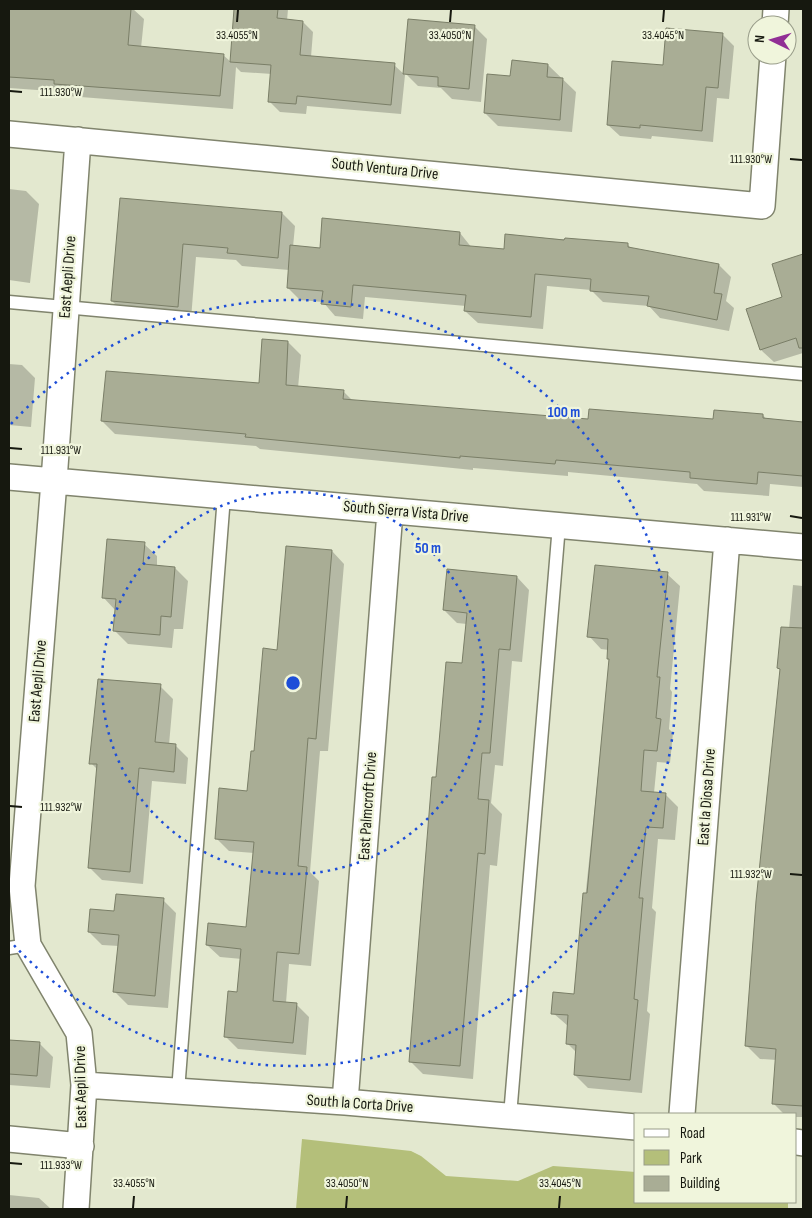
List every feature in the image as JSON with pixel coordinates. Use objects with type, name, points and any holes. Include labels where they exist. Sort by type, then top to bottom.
[{"type":"street","name":"South Ventura Drive","points":[[9,134],[762,206],[772,65]]},
{"type":"street","name":"East Aepli Drive","points":[[76,1209],[84,1085],[79,1033],[19,947],[78,140]]},
{"type":"street","name":"South Sierra Vista Drive","points":[[9,477],[803,547]]},
{"type":"street","name":"East Palmcroft Drive","points":[[345,1102],[390,510]]},
{"type":"street","name":"East la Diosa Drive","points":[[682,1113],[726,540]]},
{"type":"street","name":"South la Corta Drive","points":[[84,1085],[345,1102],[634,1127]]},
{"type":"street","points":[[9,1139],[81,1146]]},
{"type":"lane","points":[[9,302],[803,374]]},
{"type":"lane","points":[[178,1091],[224,496]]},
{"type":"lane","points":[[510,1116],[559,525]]},
{"type":"green space","points":[[302,1139],[411,1151],[421,1156],[446,1176],[518,1181],[553,1166],[634,1172],[634,1203],[788,1203],[788,1209],[296,1209]]},
{"type":"building","points":[[9,9],[131,9],[128,45],[224,54],[220,96],[54,84],[54,80],[9,77]]},
{"type":"building","points":[[234,9],[278,9],[277,18],[303,21],[300,55],[395,63],[391,105],[297,96],[296,104],[268,102],[271,65],[230,62]]},
{"type":"building","points":[[408,19],[475,25],[469,89],[438,86],[438,77],[403,74]]},
{"type":"building","points":[[666,28],[723,33],[718,88],[706,87],[702,131],[640,125],[640,128],[607,125],[612,61],[663,65]]},
{"type":"building","points":[[512,60],[548,64],[547,77],[563,78],[560,120],[484,113],[487,74],[510,76]]},
{"type":"building","points":[[120,198],[282,212],[278,258],[227,253],[228,248],[183,244],[178,307],[111,301]]},
{"type":"building","points":[[322,218],[460,232],[459,245],[504,249],[505,234],[564,240],[565,238],[628,243],[628,247],[719,264],[714,293],[722,294],[717,320],[647,306],[649,296],[590,291],[591,279],[535,274],[531,317],[464,311],[466,295],[353,285],[351,307],[321,304],[323,291],[287,288],[290,245],[320,248]]},
{"type":"building","points":[[803,254],[803,348],[799,348],[796,338],[760,350],[746,309],[782,297],[772,264]]},
{"type":"building","points":[[262,339],[288,341],[286,385],[344,390],[343,399],[588,419],[589,409],[713,419],[714,410],[763,414],[763,418],[803,422],[803,476],[758,472],[757,484],[690,478],[690,472],[556,460],[555,464],[460,456],[460,458],[245,437],[246,434],[101,421],[106,371],[259,383]]},
{"type":"building","points":[[107,539],[145,542],[143,564],[175,567],[171,617],[161,616],[160,635],[113,631],[116,599],[102,598]]},
{"type":"building","points":[[286,546],[332,550],[316,739],[308,738],[298,866],[307,867],[299,954],[277,952],[273,1001],[297,1003],[293,1043],[224,1037],[228,991],[237,992],[241,949],[206,945],[208,923],[246,927],[254,842],[215,839],[219,788],[247,791],[251,751],[254,751],[263,648],[277,650]]},
{"type":"building","points":[[595,565],[668,572],[657,677],[660,677],[656,718],[661,719],[657,751],[644,750],[641,791],[666,793],[663,828],[646,827],[639,898],[643,898],[634,999],[638,1000],[630,1080],[574,1075],[576,1045],[566,1044],[568,1015],[551,1014],[553,992],[574,994],[583,893],[587,893],[609,659],[607,659],[608,639],[587,637]]},
{"type":"building","points":[[447,569],[517,576],[510,650],[499,649],[490,753],[482,753],[478,799],[489,800],[485,854],[478,853],[460,1066],[409,1062],[432,777],[436,777],[446,662],[462,663],[467,613],[443,610]]},
{"type":"building","points":[[781,627],[803,628],[803,1106],[772,1104],[776,1049],[745,1046],[756,901],[780,669],[777,668]]},
{"type":"building","points":[[98,679],[161,684],[155,742],[176,744],[174,772],[139,768],[130,872],[88,868],[97,764],[89,764]]},
{"type":"building","points":[[116,894],[164,898],[155,996],[113,992],[119,935],[88,932],[90,909],[114,911]]},
{"type":"building","points":[[9,1040],[40,1042],[37,1076],[9,1074]]}]
